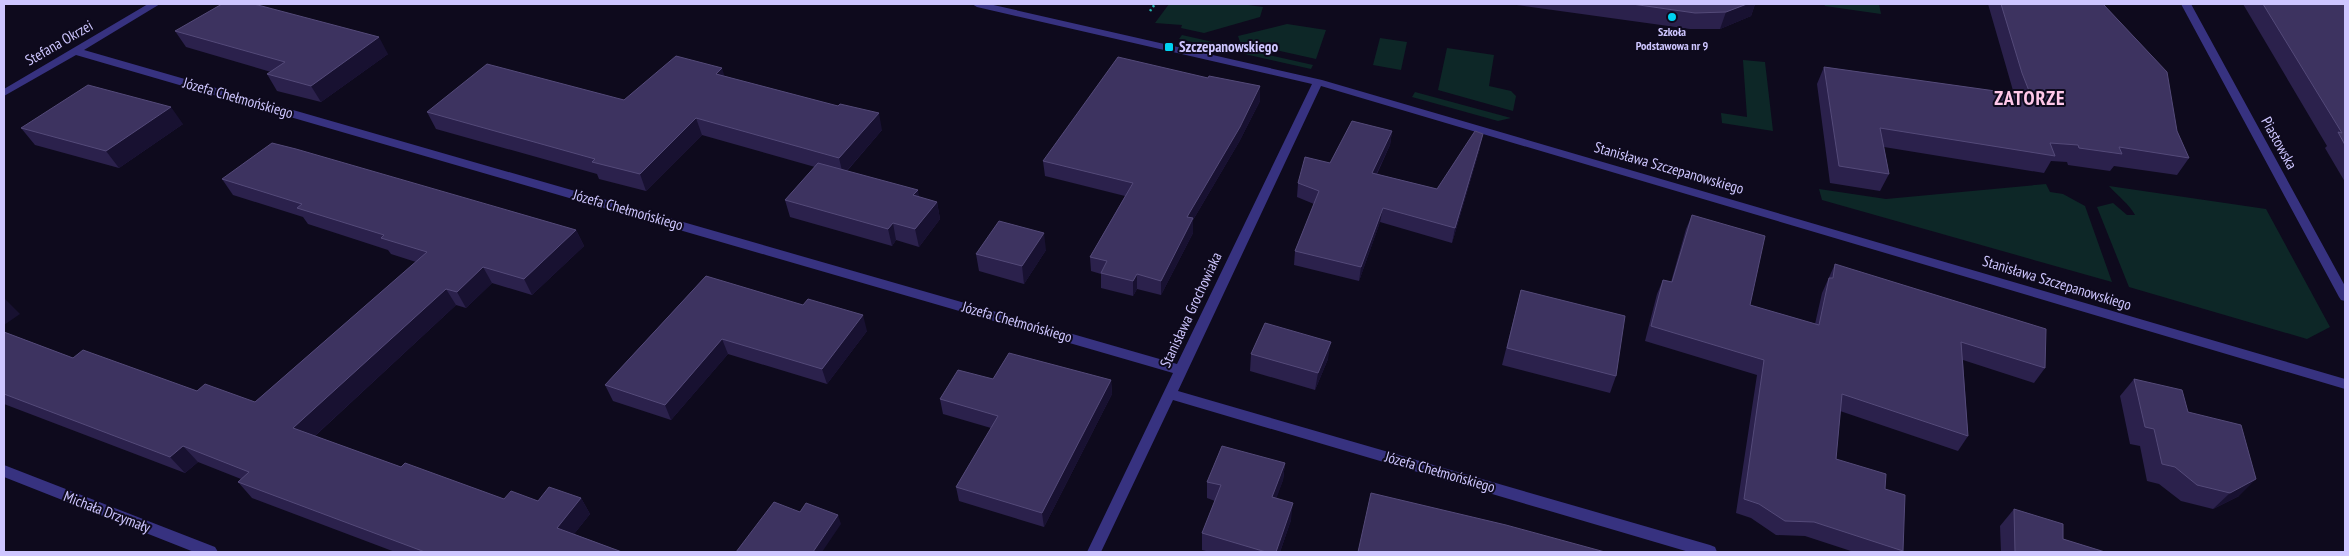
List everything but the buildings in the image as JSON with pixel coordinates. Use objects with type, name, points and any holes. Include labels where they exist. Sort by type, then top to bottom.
[{"type":"street","name":"Stefana Okrzei","points":[[4,93],[155,4]]},
{"type":"street","name":"Stanisława Szczepanowskiego","points":[[977,4],[1318,82],[1481,128],[2345,384]]},
{"type":"street","name":"Piastowska","points":[[2186,4],[2345,297]]},
{"type":"street","name":"Józefa Chełmońskiego","points":[[75,51],[1180,370]]},
{"type":"street","name":"Stanisława Grochowiaka","points":[[1094,552],[1318,82]]},
{"type":"street","name":"Józefa Chełmońskiego","points":[[1170,394],[1710,552]]},
{"type":"street","name":"Michała Drzymały","points":[[4,471],[210,552]]},
{"type":"path","points":[[1150,11],[1155,4]]},
{"type":"green space","points":[[1169,4],[1241,4],[1263,7],[1260,17],[1204,33],[1181,28],[1182,25],[1155,23]]},
{"type":"green space","points":[[1824,4],[1879,4],[1881,14],[1825,6]]},
{"type":"green space","points":[[1287,24],[1326,30],[1316,59],[1240,42],[1238,36]]},
{"type":"green space","points":[[1182,35],[1313,65],[1311,69],[1179,39]]},
{"type":"green space","points":[[1380,38],[1407,42],[1401,70],[1373,65]]},
{"type":"green space","points":[[1447,48],[1494,55],[1489,86],[1511,91],[1516,96],[1513,111],[1438,90]]},
{"type":"green space","points":[[1743,60],[1765,62],[1773,131],[1722,123],[1721,113],[1747,117]]},
{"type":"green space","points":[[1415,92],[1511,118],[1498,121],[1412,97]]},
{"type":"green space","points":[[2046,184],[2050,192],[2063,194],[2085,206],[2112,282],[1822,200],[1819,189],[1886,199]]},
{"type":"green space","points":[[2109,186],[2266,209],[2330,327],[2307,339],[2129,287],[2097,207],[2113,203],[2127,215],[2135,215]]},
{"type":"place","name":"Szkoła Podstawowa nr 9","points":[[1672,17]]},
{"type":"place","name":"Szczepanowskiego","points":[[1169,47]]},
{"type":"district","name":"ZATORZE","points":[[2030,98]]}]
